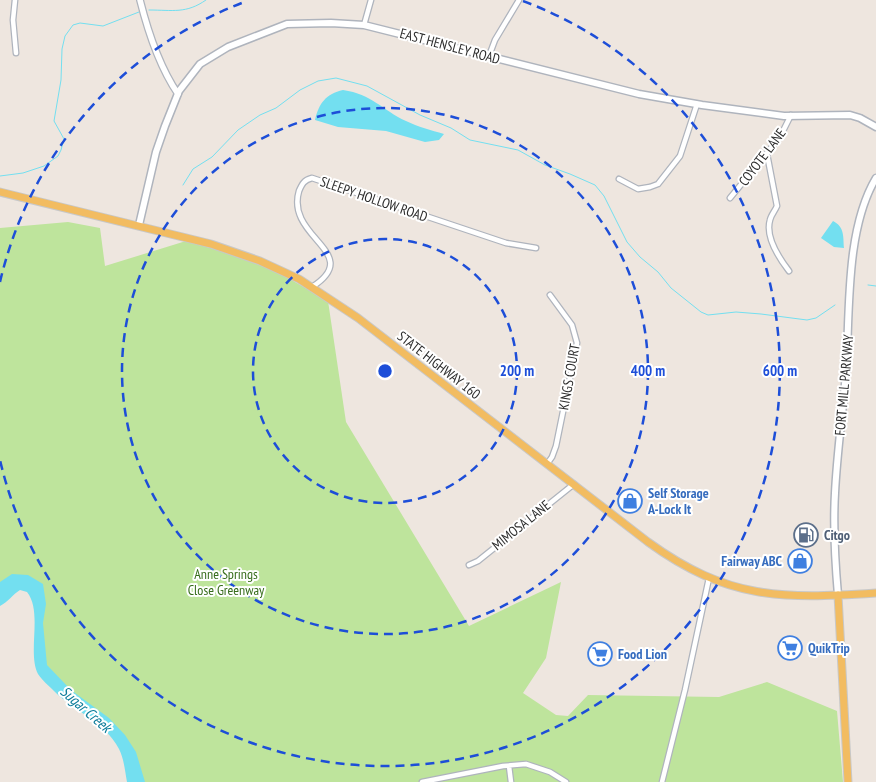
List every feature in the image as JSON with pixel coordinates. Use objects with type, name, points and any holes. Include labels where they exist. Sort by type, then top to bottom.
[{"type":"main road","name":"EAST HENSLEY ROAD","points":[[139,225],[156,152],[178,94],[186,80],[200,64],[228,47],[283,25],[364,25],[639,94],[760,113],[850,115],[860,118],[876,128]]},
{"type":"main road","name":"FORT MILL PARKWAY","points":[[838,595],[834,545],[835,494],[846,373],[852,264],[861,216],[876,178]]},
{"type":"main road","name":"STATE HIGHWAY 160","points":[[0,192],[139,225],[236,252],[282,271],[312,287],[358,318],[657,549],[709,578],[739,588],[768,594],[838,595],[876,593]]},
{"type":"main road","points":[[838,595],[848,782]]},
{"type":"street","points":[[15,0],[13,26],[16,53]]},
{"type":"street","points":[[140,0],[155,48],[164,70],[178,94]]},
{"type":"street","points":[[364,25],[371,0]]},
{"type":"street","points":[[489,56],[495,40],[518,0]]},
{"type":"street","points":[[619,179],[638,188],[658,184],[680,156],[697,104]]},
{"type":"street","name":"COYOTE LANE","points":[[730,198],[780,137],[791,115]]},
{"type":"street","points":[[767,154],[777,206],[770,218],[769,232],[777,253],[789,271]]},
{"type":"street","name":"SLEEPY HOLLOW ROAD","points":[[312,287],[326,277],[332,266],[329,256],[305,226],[298,206],[299,191],[307,179],[312,178],[506,243],[536,248]]},
{"type":"street","name":"KINGS COURT","points":[[547,464],[556,446],[577,343],[572,325],[550,295]]},
{"type":"street","name":"MIMOSA LANE","points":[[468,565],[478,560],[574,484]]},
{"type":"street","points":[[662,782],[685,690],[709,578]]},
{"type":"street","points":[[422,782],[526,764],[550,772],[566,782]]},
{"type":"street","points":[[509,766],[511,782]]},
{"type":"green space","name":"Anne Springs Close Greenway","points":[[68,222],[100,228],[105,266],[186,241],[235,255],[281,274],[328,301],[346,422],[469,626],[561,582],[546,658],[523,693],[556,715],[568,716],[588,695],[719,697],[767,682],[837,711],[843,782],[136,782],[125,746],[44,671],[42,611],[23,583],[0,597],[0,228]]},
{"type":"water","points":[[343,90],[362,95],[411,123],[444,134],[439,140],[425,142],[386,131],[338,127],[315,120],[324,100],[332,94]]},
{"type":"water","points":[[833,221],[840,226],[844,248],[834,247],[821,238]]},
{"type":"water","name":"Sugar Creek","points":[[12,574],[28,575],[43,584],[46,604],[43,623],[47,665],[71,690],[109,718],[125,735],[136,752],[145,782],[127,782],[119,749],[106,731],[62,698],[38,674],[34,655],[35,621],[32,600],[27,592],[20,590],[0,606],[0,582]]},
{"type":"waterway","points":[[149,10],[172,11],[186,9],[206,0]]},
{"type":"waterway","points":[[0,176],[23,173],[44,166],[58,156],[61,150],[64,139],[54,121],[61,80],[62,49],[65,36],[73,25],[80,23],[103,26],[139,12]]},
{"type":"waterway","points":[[183,185],[193,169],[212,157],[238,130],[260,115],[276,108],[300,90],[318,81],[336,78],[367,86],[420,115],[451,128],[470,140],[518,150],[545,165],[595,185],[604,196],[627,242],[640,257],[658,272],[671,288],[701,312],[708,315],[736,312],[807,320],[816,318],[835,305]]},
{"type":"waterway","points":[[868,285],[876,286]]},
{"type":"place","name":"Self Storage A-Lock It","points":[[630,501]]},
{"type":"place","name":"Citgo","points":[[806,535]]},
{"type":"place","name":"Fairway ABC","points":[[800,561]]},
{"type":"place","name":"QuikTrip","points":[[790,648]]},
{"type":"place","name":"Food Lion","points":[[600,654]]}]
